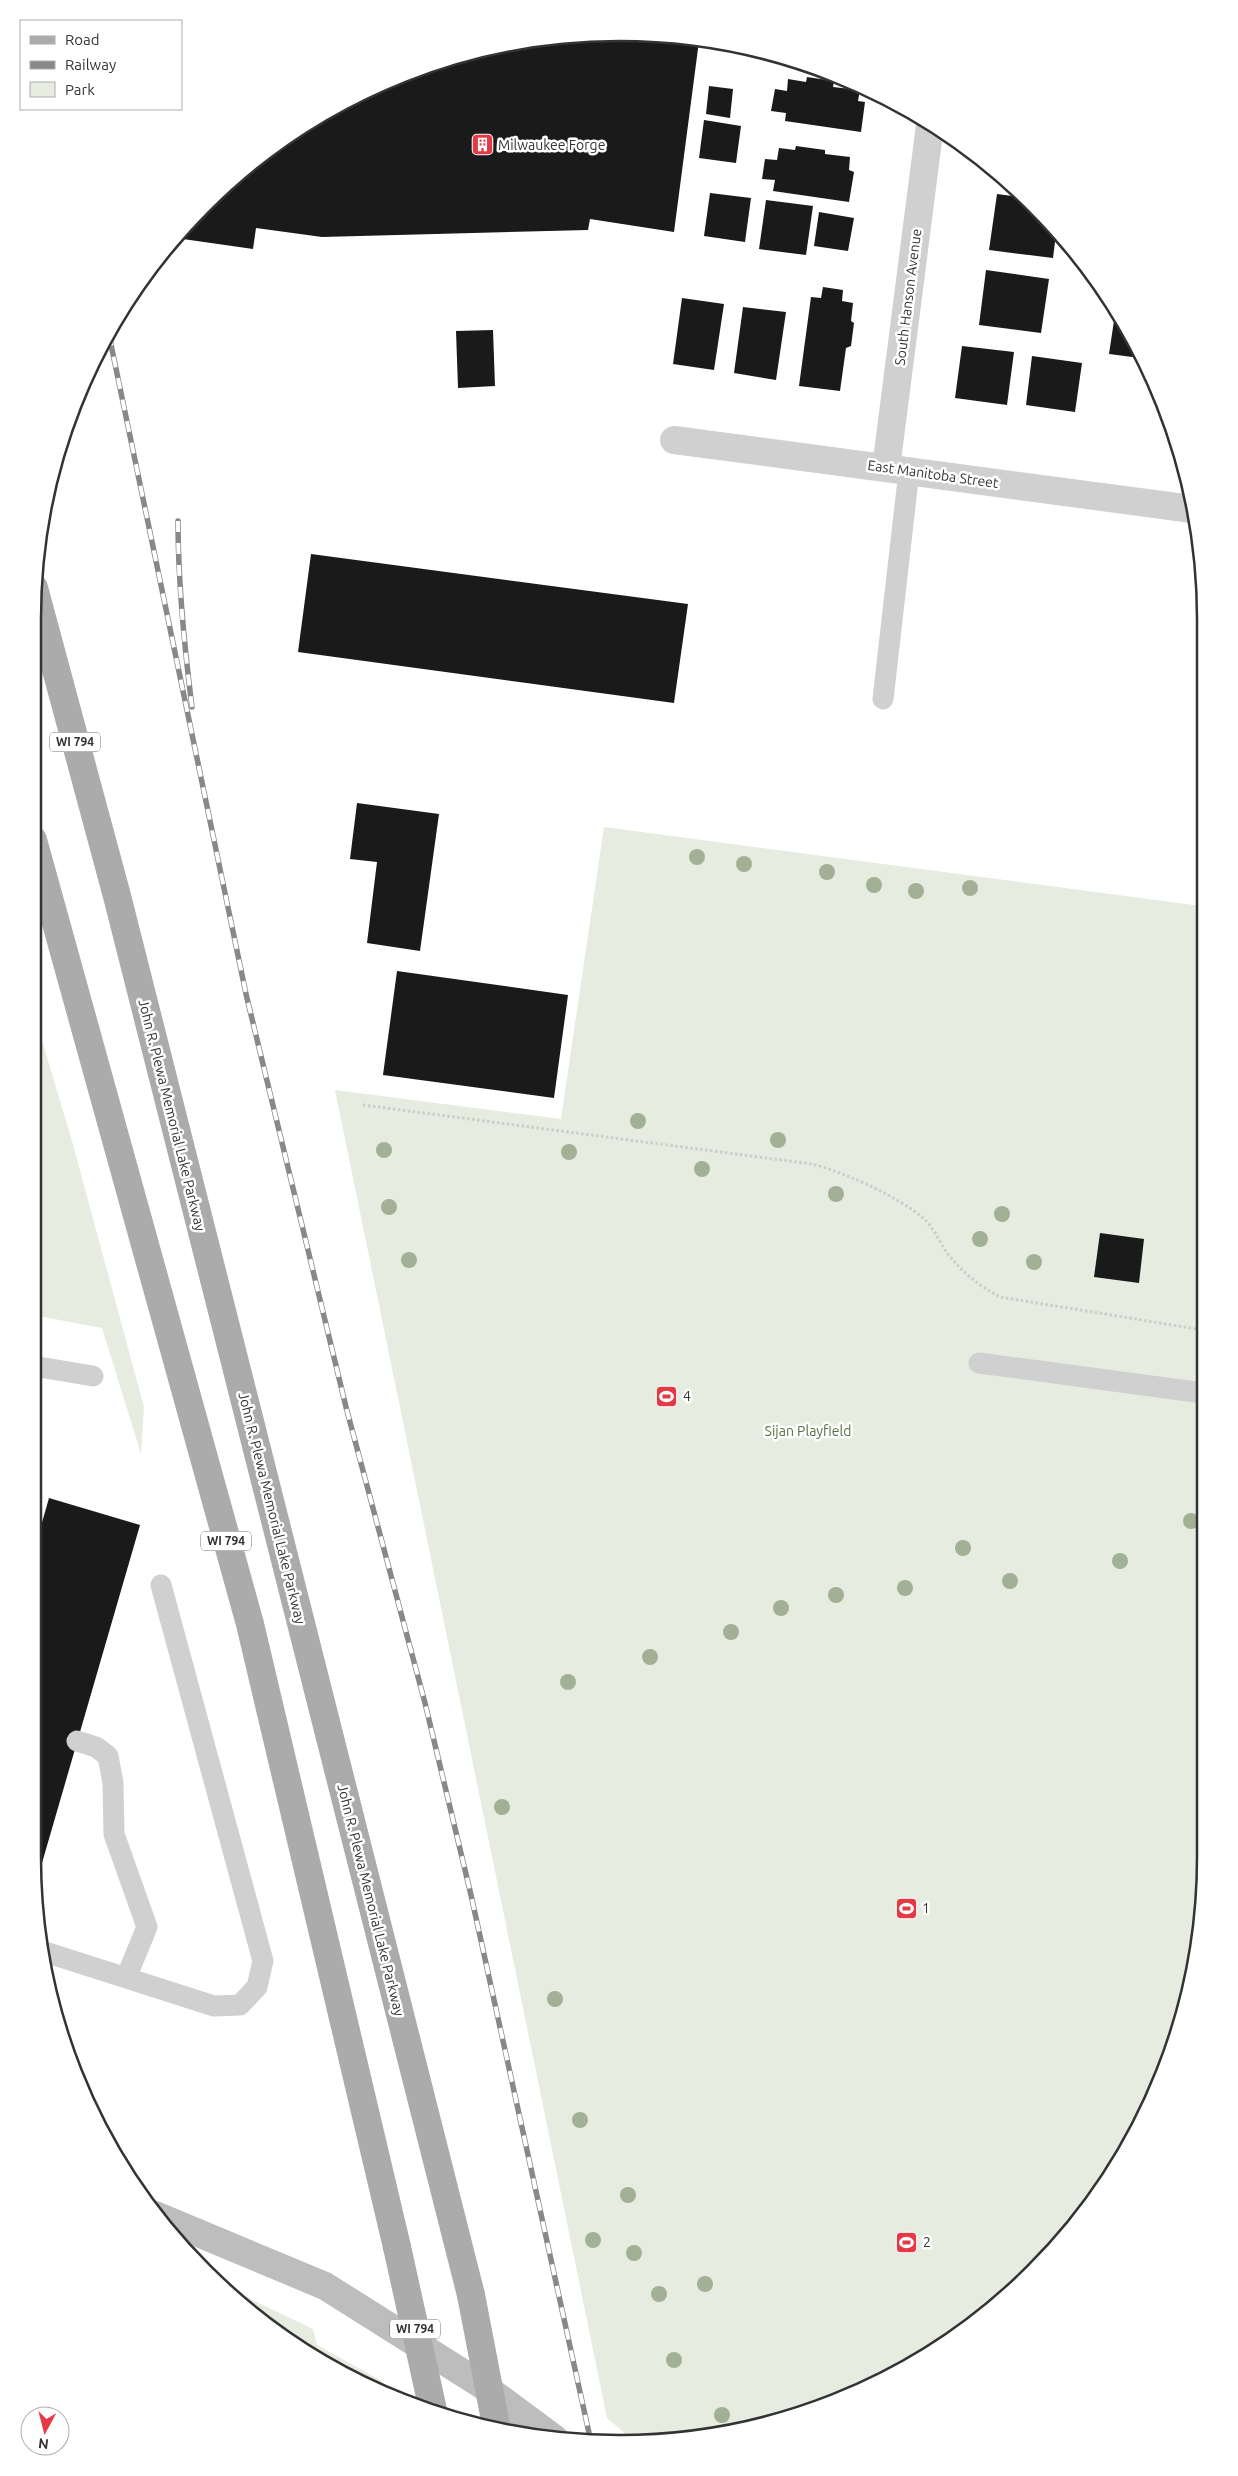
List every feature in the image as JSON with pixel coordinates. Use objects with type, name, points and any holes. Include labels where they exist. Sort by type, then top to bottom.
[{"type":"main road","name":"John R. Plewa Memorial Lake Parkway","points":[[41,615],[119,905],[471,2295],[495,2421]]},
{"type":"main road","name":"WI 794","points":[[41,865],[250,1624],[397,2247],[432,2403]]},
{"type":"main road","points":[[172,2223],[325,2286],[482,2385],[541,2430]]},
{"type":"street","name":"South Hanson Avenue","points":[[897,470],[929,132]]},
{"type":"street","name":"East Manitoba Street","points":[[674,440],[1186,508]]},
{"type":"lane","points":[[883,699],[897,470]]},
{"type":"lane","points":[[979,1363],[1197,1392]]},
{"type":"lane","points":[[41,1367],[92,1376]]},
{"type":"lane","points":[[49,1953],[214,2006],[240,2005],[256,1987],[263,1961],[161,1585]]},
{"type":"lane","points":[[77,1741],[96,1747],[108,1756],[113,1783],[114,1834],[147,1928],[126,1978]]},
{"type":"path","points":[[362,1105],[812,1164],[836,1170],[902,1204],[924,1219],[962,1270],[978,1285],[1000,1297],[1197,1329]]},
{"type":"green space","name":"Sijan Playfield","points":[[604,827],[1197,905],[1196,1895],[1186,1970],[1166,2043],[1137,2113],[1099,2178],[1077,2209],[1028,2266],[971,2315],[908,2357],[840,2391],[769,2415],[732,2424],[657,2434],[627,2435],[607,2418],[335,1090],[561,1119]]},
{"type":"green space","points":[[41,1037],[72,1141],[144,1407],[141,1454],[102,1328],[41,1317]]},
{"type":"green space","points":[[244,2296],[313,2329],[317,2345],[380,2380],[381,2383],[330,2357],[267,2315]]},
{"type":"building","name":"Milwaukee Forge","points":[[619,41],[657,42],[698,47],[674,232],[590,219],[588,230],[322,237],[256,228],[253,249],[184,239],[210,210],[267,161],[330,119],[398,85],[469,61],[506,52],[544,46],[581,42]]},
{"type":"building","points":[[807,77],[826,80],[834,83],[833,87],[848,89],[859,94],[858,101],[865,102],[861,132],[785,121],[786,113],[771,111],[775,89],[787,91],[788,79],[806,82]]},
{"type":"building","points":[[709,86],[733,89],[730,118],[706,114]]},
{"type":"building","points":[[704,120],[741,126],[736,163],[699,158]]},
{"type":"building","points":[[796,146],[825,150],[825,154],[850,157],[849,170],[854,172],[849,202],[773,191],[775,180],[762,179],[765,159],[777,160],[779,148],[795,150]]},
{"type":"building","points":[[710,193],[751,198],[745,242],[704,236]]},
{"type":"building","points":[[997,194],[1012,196],[1028,210],[1055,241],[1053,258],[989,250]]},
{"type":"building","points":[[766,200],[813,206],[806,255],[759,249]]},
{"type":"building","points":[[819,212],[854,218],[848,251],[814,246]]},
{"type":"building","points":[[986,270],[1049,279],[1041,333],[979,325]]},
{"type":"building","points":[[823,287],[843,290],[842,301],[853,303],[851,321],[854,323],[851,346],[846,348],[840,391],[799,386],[811,297],[821,298]]},
{"type":"building","points":[[682,298],[724,304],[714,370],[673,364]]},
{"type":"building","points":[[743,307],[786,312],[776,380],[734,373]]},
{"type":"building","points":[[1114,322],[1134,357],[1109,354]]},
{"type":"building","points":[[493,330],[495,386],[458,388],[456,331]]},
{"type":"building","points":[[962,346],[1014,352],[1007,405],[955,398]]},
{"type":"building","points":[[1032,356],[1082,363],[1075,412],[1026,405]]},
{"type":"building","points":[[311,554],[688,604],[674,703],[298,652]]},
{"type":"building","points":[[357,803],[439,814],[420,951],[367,943],[377,862],[350,859]]},
{"type":"building","points":[[397,971],[568,995],[554,1098],[383,1075]]},
{"type":"building","points":[[1100,1233],[1144,1239],[1139,1283],[1094,1277]]},
{"type":"building","points":[[49,1498],[140,1525],[42,1863],[41,1857],[41,1526]]},
{"type":"railway","points":[[111,345],[246,994],[346,1407],[425,1703],[471,1895],[589,2434]]},
{"type":"railway","points":[[178,521],[182,614],[192,707]]},
{"type":"place","name":"Milwaukee Forge","points":[[482,145]]},
{"type":"place","name":"4","points":[[667,1396]]},
{"type":"place","name":"1","points":[[906,1908]]},
{"type":"place","name":"2","points":[[907,2242]]}]
